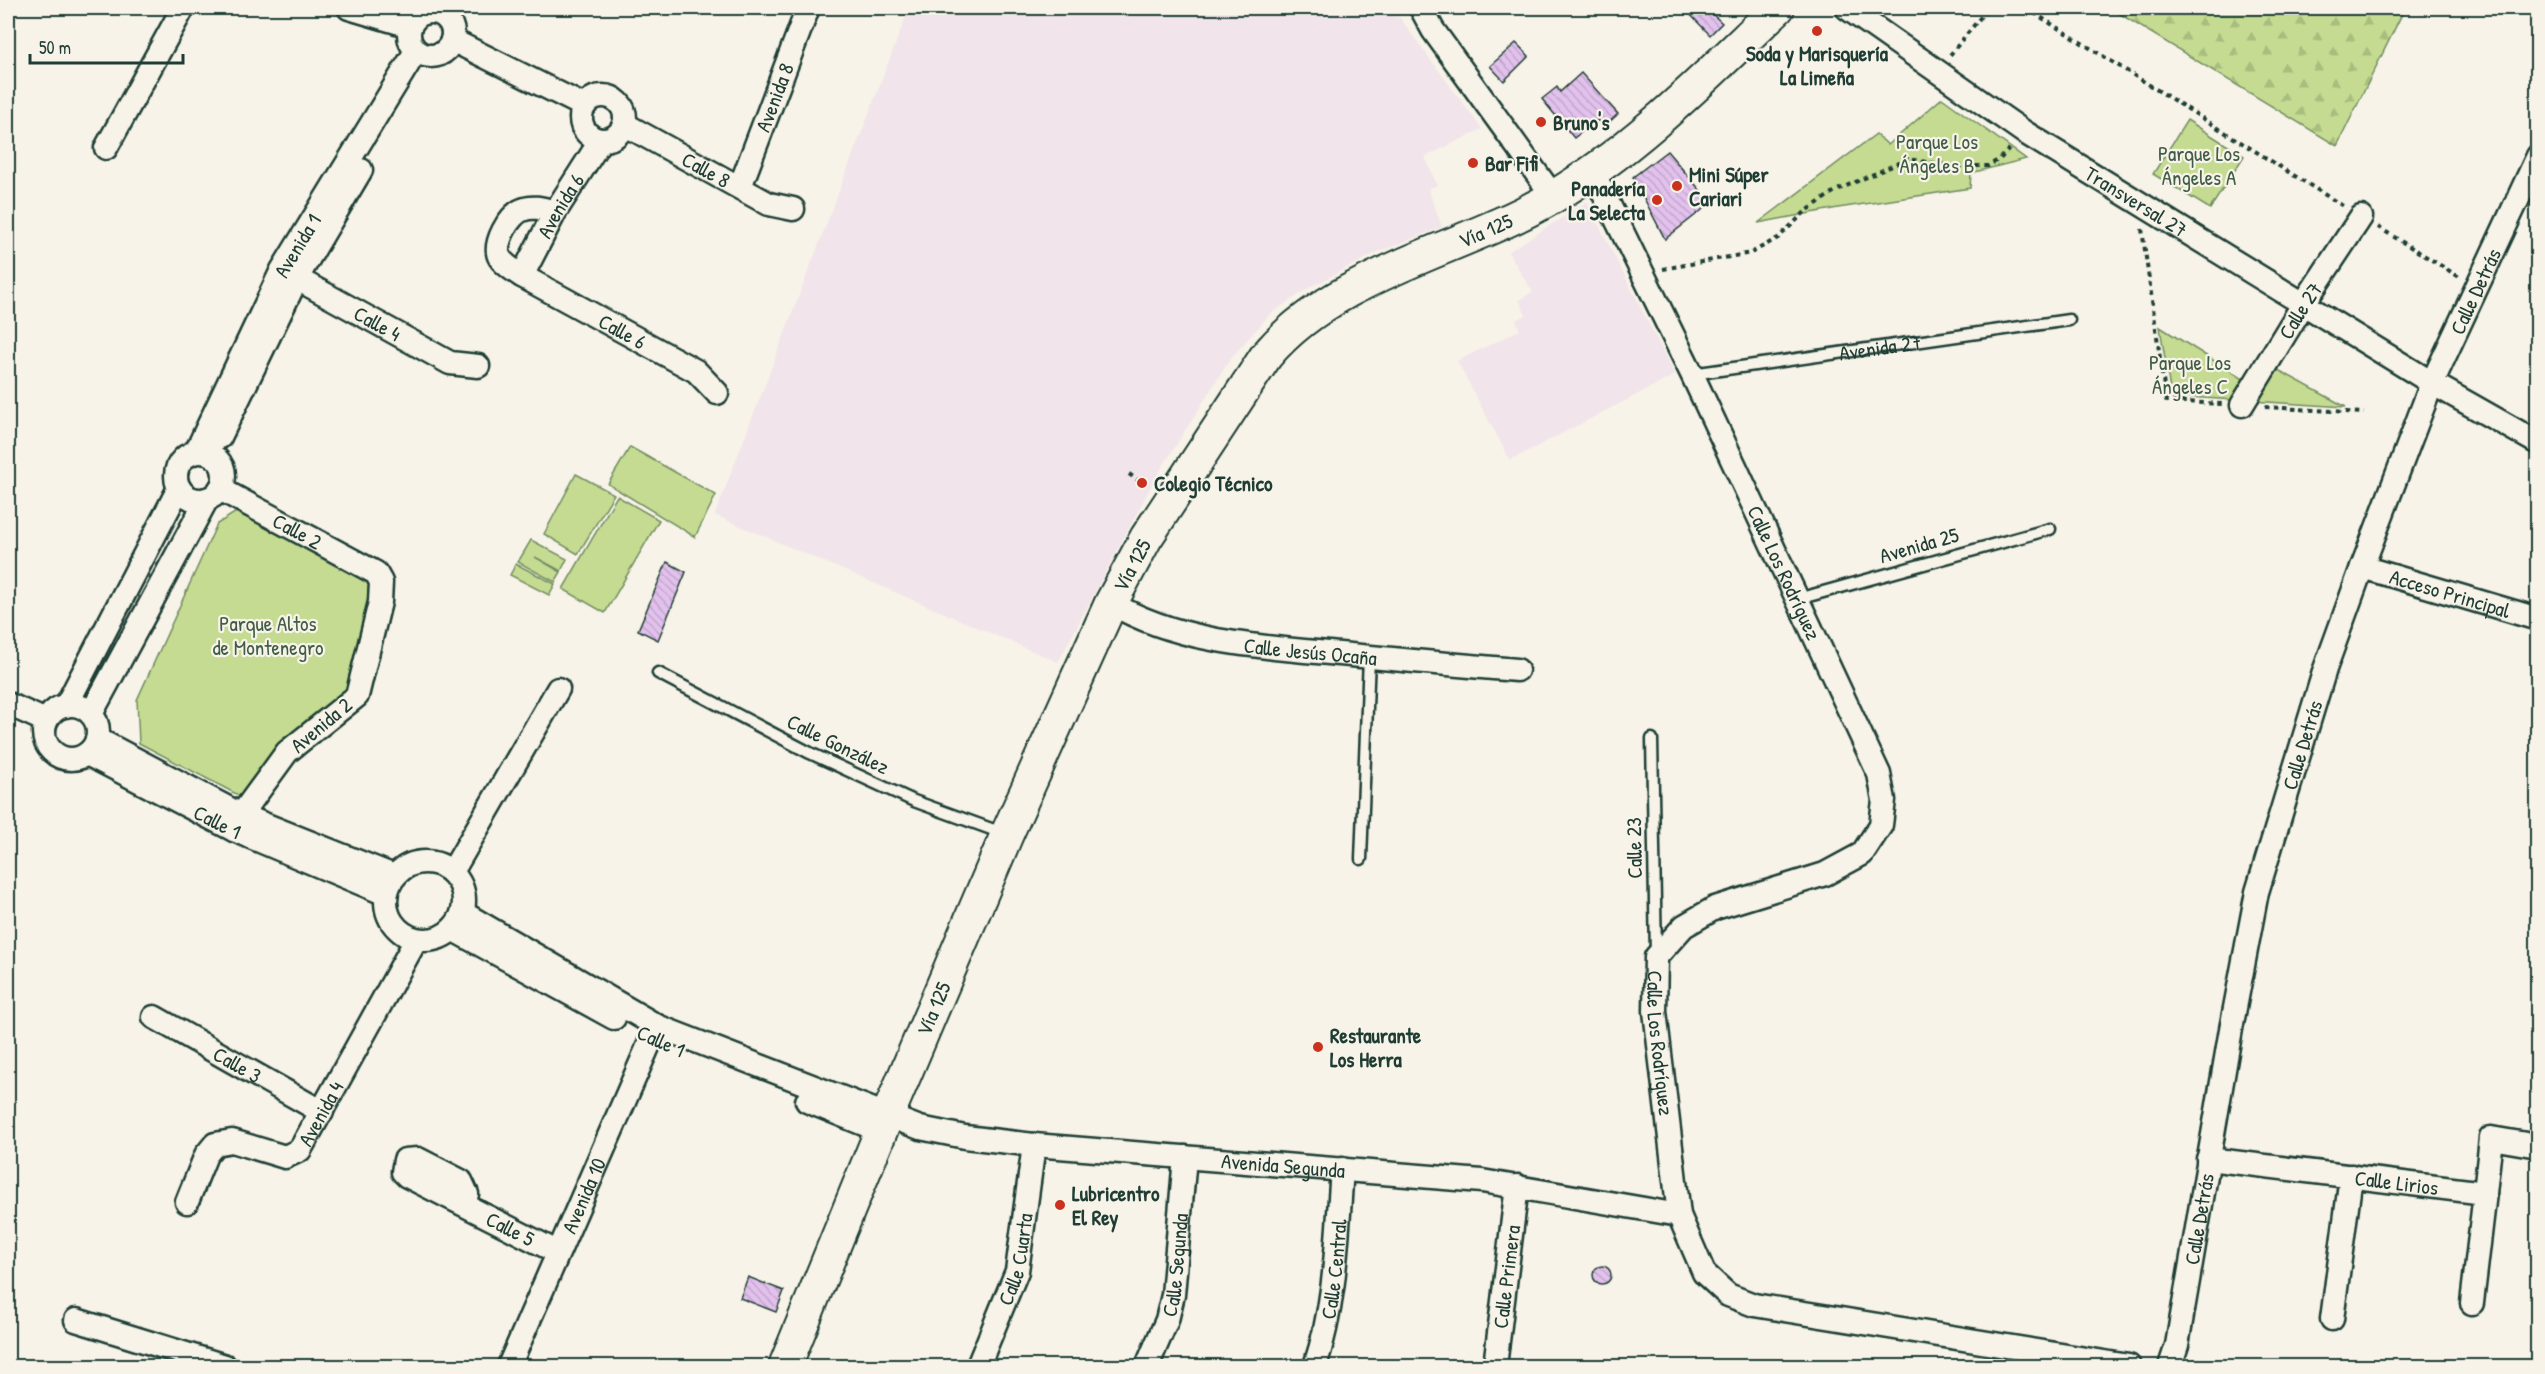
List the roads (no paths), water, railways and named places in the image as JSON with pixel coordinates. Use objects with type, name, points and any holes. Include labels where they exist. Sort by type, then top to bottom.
[{"type":"main road","name":"Vía 125","points":[[785,1366],[884,1124],[1007,834],[1111,603],[1146,538],[1266,356],[1283,335],[1311,313],[1378,277],[1532,208],[1593,172],[1627,148],[1778,8]]},
{"type":"street","points":[[106,148],[183,8]]},
{"type":"street","points":[[349,8],[410,26]]},
{"type":"street","name":"Avenida 8","points":[[740,187],[808,8]]},
{"type":"street","points":[[1421,8],[1433,30],[1553,196]]},
{"type":"street","name":"Transversal 27","points":[[1847,8],[2024,132],[2432,383]]},
{"type":"street","points":[[434,12],[441,14],[451,25],[452,40],[444,52],[423,53],[409,39],[410,26],[420,15],[434,12]]},
{"type":"street","points":[[452,40],[584,106]]},
{"type":"street","name":"Avenida 1","points":[[204,453],[290,274],[423,53]]},
{"type":"street","points":[[599,96],[613,99],[623,109],[624,124],[615,136],[602,140],[594,138],[584,129],[580,116],[584,106],[599,96]]},
{"type":"street","name":"Calle 8","points":[[624,124],[769,204],[794,209]]},
{"type":"street","name":"Avenida 6","points":[[522,276],[555,212],[602,140]]},
{"type":"street","name":"Calle Detrás","points":[[2170,1366],[2177,1345],[2208,1159],[2257,892],[2325,669],[2432,383],[2538,156]]},
{"type":"street","name":"Calle Los Rodríguez","points":[[1593,172],[1692,374],[1798,599],[1879,774],[1884,800],[1881,825],[1862,854],[1824,874],[1715,908],[1684,926],[1656,957],[1655,1011],[1679,1215],[1704,1273],[1728,1295],[1738,1300],[2129,1366]]},
{"type":"street","name":"Calle 6","points":[[555,212],[541,208],[520,210],[513,216],[501,238],[498,248],[499,257],[508,267],[522,276],[696,371],[717,393]]},
{"type":"street","name":"Calle 27","points":[[2242,405],[2304,303],[2361,217]]},
{"type":"street","name":"Calle 4","points":[[290,274],[450,363],[478,366]]},
{"type":"street","points":[[2432,383],[2538,443]]},
{"type":"street","points":[[91,714],[213,494],[224,474],[222,466],[204,453],[182,459],[178,466],[176,481],[179,488],[191,498],[213,494]]},
{"type":"street","points":[[66,706],[179,488]]},
{"type":"street","name":"Calle 2","points":[[213,494],[376,573]]},
{"type":"street","name":"Acceso Principal","points":[[2362,567],[2538,619]]},
{"type":"street","name":"Avenida 2","points":[[238,822],[287,752],[357,696],[380,602],[381,582],[376,573]]},
{"type":"street","name":"Calle Jesús Ocaña","points":[[1111,603],[1134,616],[1218,640],[1249,646],[1517,670]]},
{"type":"street","points":[[452,872],[558,689]]},
{"type":"street","points":[[8,704],[46,721]]},
{"type":"street","points":[[66,706],[84,708],[91,714],[96,722],[92,747],[70,759],[54,753],[45,738],[46,721],[58,708],[66,706]]},
{"type":"street","name":"Calle 1","points":[[92,747],[238,822],[390,885]]},
{"type":"street","points":[[415,862],[428,862],[441,865],[452,872],[463,891],[458,921],[435,939],[416,939],[395,927],[388,917],[385,906],[390,885],[403,868],[415,862]]},
{"type":"street","name":"Calle 1","points":[[458,921],[654,1032],[884,1124]]},
{"type":"street","name":"Avenida 4","points":[[186,1202],[206,1155],[215,1144],[232,1141],[285,1157],[300,1150],[416,939]]},
{"type":"street","name":"Calle 3","points":[[154,1017],[322,1112]]},
{"type":"street","name":"Avenida 10","points":[[509,1366],[654,1032]]},
{"type":"street","name":"Avenida Segunda","points":[[884,1124],[1034,1145],[1342,1169],[1517,1186],[1679,1215]]},
{"type":"street","points":[[2472,1303],[2491,1138],[2538,1146]]},
{"type":"street","name":"Calle Cuarta","points":[[978,1366],[1017,1271],[1034,1145]]},
{"type":"street","name":"Calle Segunda","points":[[1147,1366],[1167,1320],[1173,1295],[1185,1157]]},
{"type":"street","name":"Calle Lirios","points":[[2208,1159],[2485,1193]]},
{"type":"street","name":"Calle Central","points":[[1315,1366],[1330,1308],[1342,1169]]},
{"type":"street","points":[[2332,1319],[2351,1176]]},
{"type":"street","name":"Calle Primera","points":[[1495,1366],[1517,1186]]},
{"type":"street","name":"Calle 5","points":[[464,1204],[557,1252]]},
{"type":"street","points":[[76,1320],[225,1366]]},
{"type":"lane","name":"Avenida 27","points":[[1692,374],[2069,320]]},
{"type":"lane","name":"Avenida 25","points":[[1798,599],[2050,529]]},
{"type":"lane","points":[[1361,859],[1369,657]]},
{"type":"lane","name":"Calle González","points":[[658,673],[820,758],[914,801],[1007,834]]},
{"type":"lane","name":"Calle 23","points":[[1652,740],[1656,957]]},
{"type":"place","name":"Soda y Marisquería La Limeña","points":[[1817,31]]},
{"type":"place","name":"Bruno's","points":[[1541,122]]},
{"type":"place","name":"Bar Fifi","points":[[1473,163]]},
{"type":"place","name":"Mini Súper Cariari","points":[[1677,186]]},
{"type":"place","name":"Panadería La Selecta","points":[[1657,200]]},
{"type":"place","name":"Colegio Técnico","points":[[1142,483]]},
{"type":"place","name":"Restaurante Los Herra","points":[[1318,1047]]},
{"type":"place","name":"Lubricentro El Rey","points":[[1060,1205]]},
{"type":"park label","name":"Parque Los Ángeles B","points":[[1937,153]]},
{"type":"park label","name":"Parque Los Ángeles A","points":[[2199,165]]},
{"type":"park label","name":"Parque Los Ángeles C","points":[[2190,374]]},
{"type":"park label","name":"Parque Altos de Montenegro","points":[[268,635]]}]
